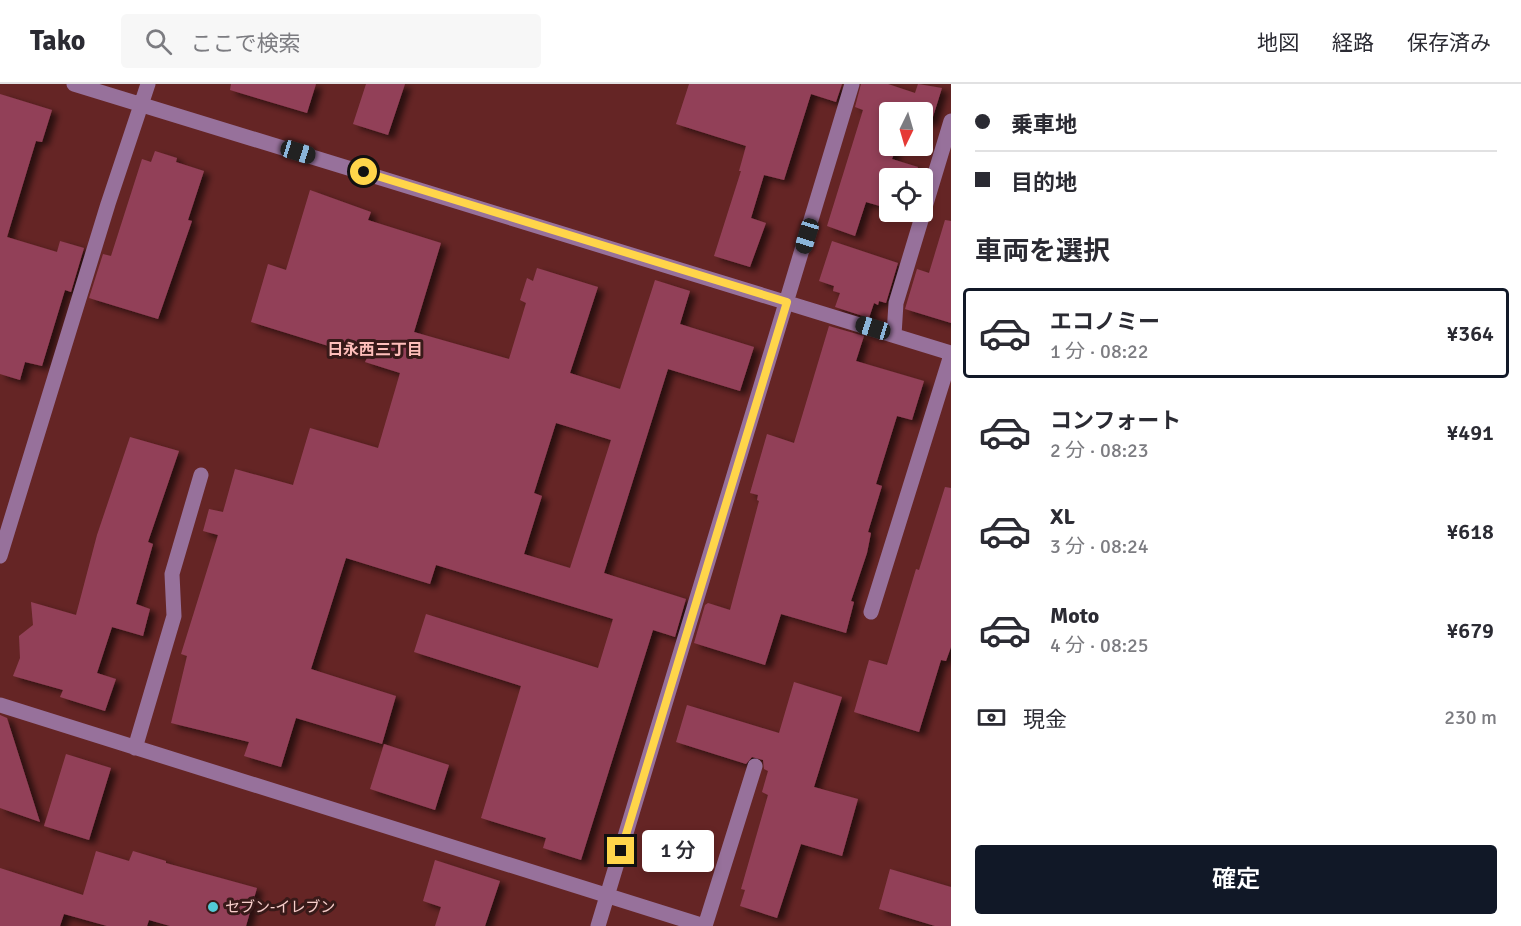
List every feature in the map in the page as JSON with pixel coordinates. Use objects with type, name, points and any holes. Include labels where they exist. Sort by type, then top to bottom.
[{"type":"street","points":[[74,84],[951,354],[872,612]]},
{"type":"street","points":[[0,556],[108,204],[148,84]]},
{"type":"street","points":[[598,926],[852,84]]},
{"type":"street","points":[[894,335],[896,303],[951,121]]},
{"type":"street","points":[[135,748],[174,616],[172,574],[201,475]]},
{"type":"street","points":[[0,705],[704,926],[755,766]]},
{"type":"building","points":[[231,84],[316,84],[307,113],[230,90]]},
{"type":"building","points":[[366,84],[405,84],[388,135],[353,124]]},
{"type":"building","points":[[689,84],[842,84],[836,102],[811,94],[784,180],[764,175],[751,218],[766,223],[750,267],[714,256],[741,171],[739,171],[746,146],[676,124]]},
{"type":"building","points":[[861,84],[888,84],[915,93],[918,84],[942,88],[933,117],[933,102],[879,102],[879,156],[893,156],[892,159],[918,167],[879,168],[879,206],[866,202],[855,236],[827,226],[863,110],[855,107]]},
{"type":"building","points":[[0,94],[52,110],[42,142],[36,141],[7,237],[57,252],[60,241],[84,248],[71,292],[65,290],[42,366],[25,362],[20,380],[0,374]]},
{"type":"building","points":[[155,151],[177,158],[176,162],[204,171],[188,220],[192,221],[158,319],[89,298],[103,254],[111,256],[142,159],[151,162]]},
{"type":"building","points":[[310,190],[371,212],[368,220],[441,243],[414,332],[509,359],[526,303],[520,300],[527,278],[533,281],[537,268],[598,287],[570,373],[620,389],[655,280],[690,291],[680,324],[754,347],[740,391],[668,369],[604,573],[686,599],[675,637],[653,630],[581,860],[543,848],[546,838],[481,818],[521,686],[414,652],[426,614],[598,668],[613,619],[436,565],[430,584],[346,558],[311,669],[396,696],[382,744],[296,718],[281,767],[244,756],[249,742],[171,723],[187,656],[181,654],[218,535],[203,531],[209,509],[223,512],[235,469],[293,485],[310,428],[378,448],[400,373],[365,362],[367,358],[251,322],[268,264],[286,270]],"holes":[[[556,423],[611,440],[570,568],[524,554],[542,496],[534,493]]]},
{"type":"building","points":[[945,220],[951,221],[951,323],[905,309],[917,269],[929,273]]},
{"type":"building","points":[[832,241],[898,263],[886,303],[879,301],[878,305],[874,303],[869,318],[835,307],[840,293],[833,291],[834,286],[819,281]]},
{"type":"building","points":[[829,326],[864,336],[856,361],[924,381],[912,420],[897,416],[876,484],[882,486],[868,532],[871,533],[867,553],[851,601],[854,602],[846,633],[781,614],[765,665],[694,643],[705,605],[708,603],[730,610],[759,501],[757,500],[758,495],[750,493],[767,434],[794,443]]},
{"type":"building","points":[[130,437],[179,451],[148,542],[153,544],[136,604],[150,609],[143,636],[112,627],[97,673],[116,679],[105,711],[60,697],[63,690],[13,676],[20,658],[19,636],[33,625],[31,602],[76,615],[97,535]]},
{"type":"building","points":[[945,487],[951,488],[951,647],[946,661],[941,660],[919,732],[854,712],[869,660],[887,665],[916,569],[919,570]]},
{"type":"building","points":[[794,682],[842,697],[814,787],[858,799],[842,856],[801,844],[777,918],[740,906],[745,890],[741,889],[768,795],[762,792],[768,771],[764,769],[763,760],[752,757],[746,764],[676,742],[687,705],[779,733]]},
{"type":"building","points":[[0,715],[7,718],[40,822],[0,808]]},
{"type":"building","points":[[384,744],[449,765],[435,810],[370,789]]},
{"type":"building","points":[[66,754],[111,768],[89,840],[44,826]]},
{"type":"building","points":[[96,851],[129,861],[133,851],[166,861],[166,863],[257,888],[246,926],[170,926],[149,920],[147,926],[107,926],[64,914],[60,926],[0,926],[0,868],[83,895]]},
{"type":"building","points":[[435,860],[500,881],[485,926],[435,926],[441,907],[423,901]]},
{"type":"building","points":[[890,869],[951,887],[951,926],[935,926],[879,909]]},
{"type":"place","name":"セブン-イレブン","points":[[213,907]]},
{"type":"district","name":"日永西三丁目","points":[[375,349]]},
{"type":"route","points":[[364,172],[787,302],[621,851]]}]
